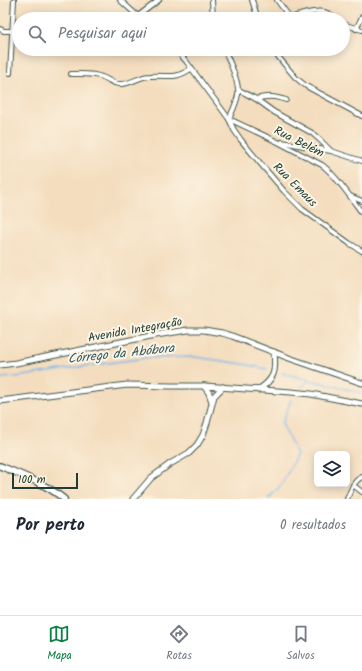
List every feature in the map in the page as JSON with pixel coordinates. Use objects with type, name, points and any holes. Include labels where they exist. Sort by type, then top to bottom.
[{"type":"main road","points":[[0,466],[42,485],[64,499]]},
{"type":"street","points":[[13,12],[14,0]]},
{"type":"street","points":[[120,0],[133,12]]},
{"type":"street","points":[[146,12],[159,0]]},
{"type":"street","points":[[212,0],[212,12]]},
{"type":"street","points":[[252,0],[256,12]]},
{"type":"street","points":[[277,0],[285,12]]},
{"type":"street","points":[[356,29],[362,17]]},
{"type":"street","points":[[350,27],[362,30]]},
{"type":"street","points":[[0,29],[4,31],[12,31],[10,72]]},
{"type":"street","name":"Rua Emaus","points":[[181,56],[192,68],[229,119],[234,130],[284,192],[302,209],[362,251]]},
{"type":"street","points":[[227,56],[239,90],[229,119]]},
{"type":"street","points":[[277,56],[296,78],[306,86],[362,116]]},
{"type":"street","points":[[71,74],[96,75],[114,83],[124,84],[150,76],[179,76],[192,68]]},
{"type":"street","points":[[239,90],[312,134],[331,151]]},
{"type":"street","points":[[256,99],[276,97],[286,100]]},
{"type":"street","name":"Rua Belém","points":[[229,119],[278,142],[326,168],[362,213]]},
{"type":"street","points":[[278,142],[331,151],[362,161]]},
{"type":"street","points":[[349,196],[362,201]]},
{"type":"street","name":"Avenida Integração","points":[[0,365],[156,335],[188,330],[204,330],[222,333],[336,375],[362,383]]},
{"type":"street","points":[[258,390],[272,379],[275,369],[274,352]]},
{"type":"street","points":[[0,401],[127,385],[204,386],[311,394],[362,404]]},
{"type":"street","points":[[204,386],[209,393],[212,402]]},
{"type":"street","points":[[134,499],[152,478],[197,446],[203,435],[214,396],[223,388]]},
{"type":"street","points":[[347,499],[353,485],[359,478],[362,477]]},
{"type":"street","points":[[353,485],[362,492]]},
{"type":"waterway","name":"Córrego da Abóbora","points":[[0,378],[146,358],[195,357],[267,369]]},
{"type":"waterway","name":"Córrego da Abóbora","points":[[282,373],[309,380]]},
{"type":"waterway","points":[[302,387],[310,380],[362,393]]},
{"type":"waterway","points":[[268,499],[282,484],[297,454],[282,424],[291,400]]}]
